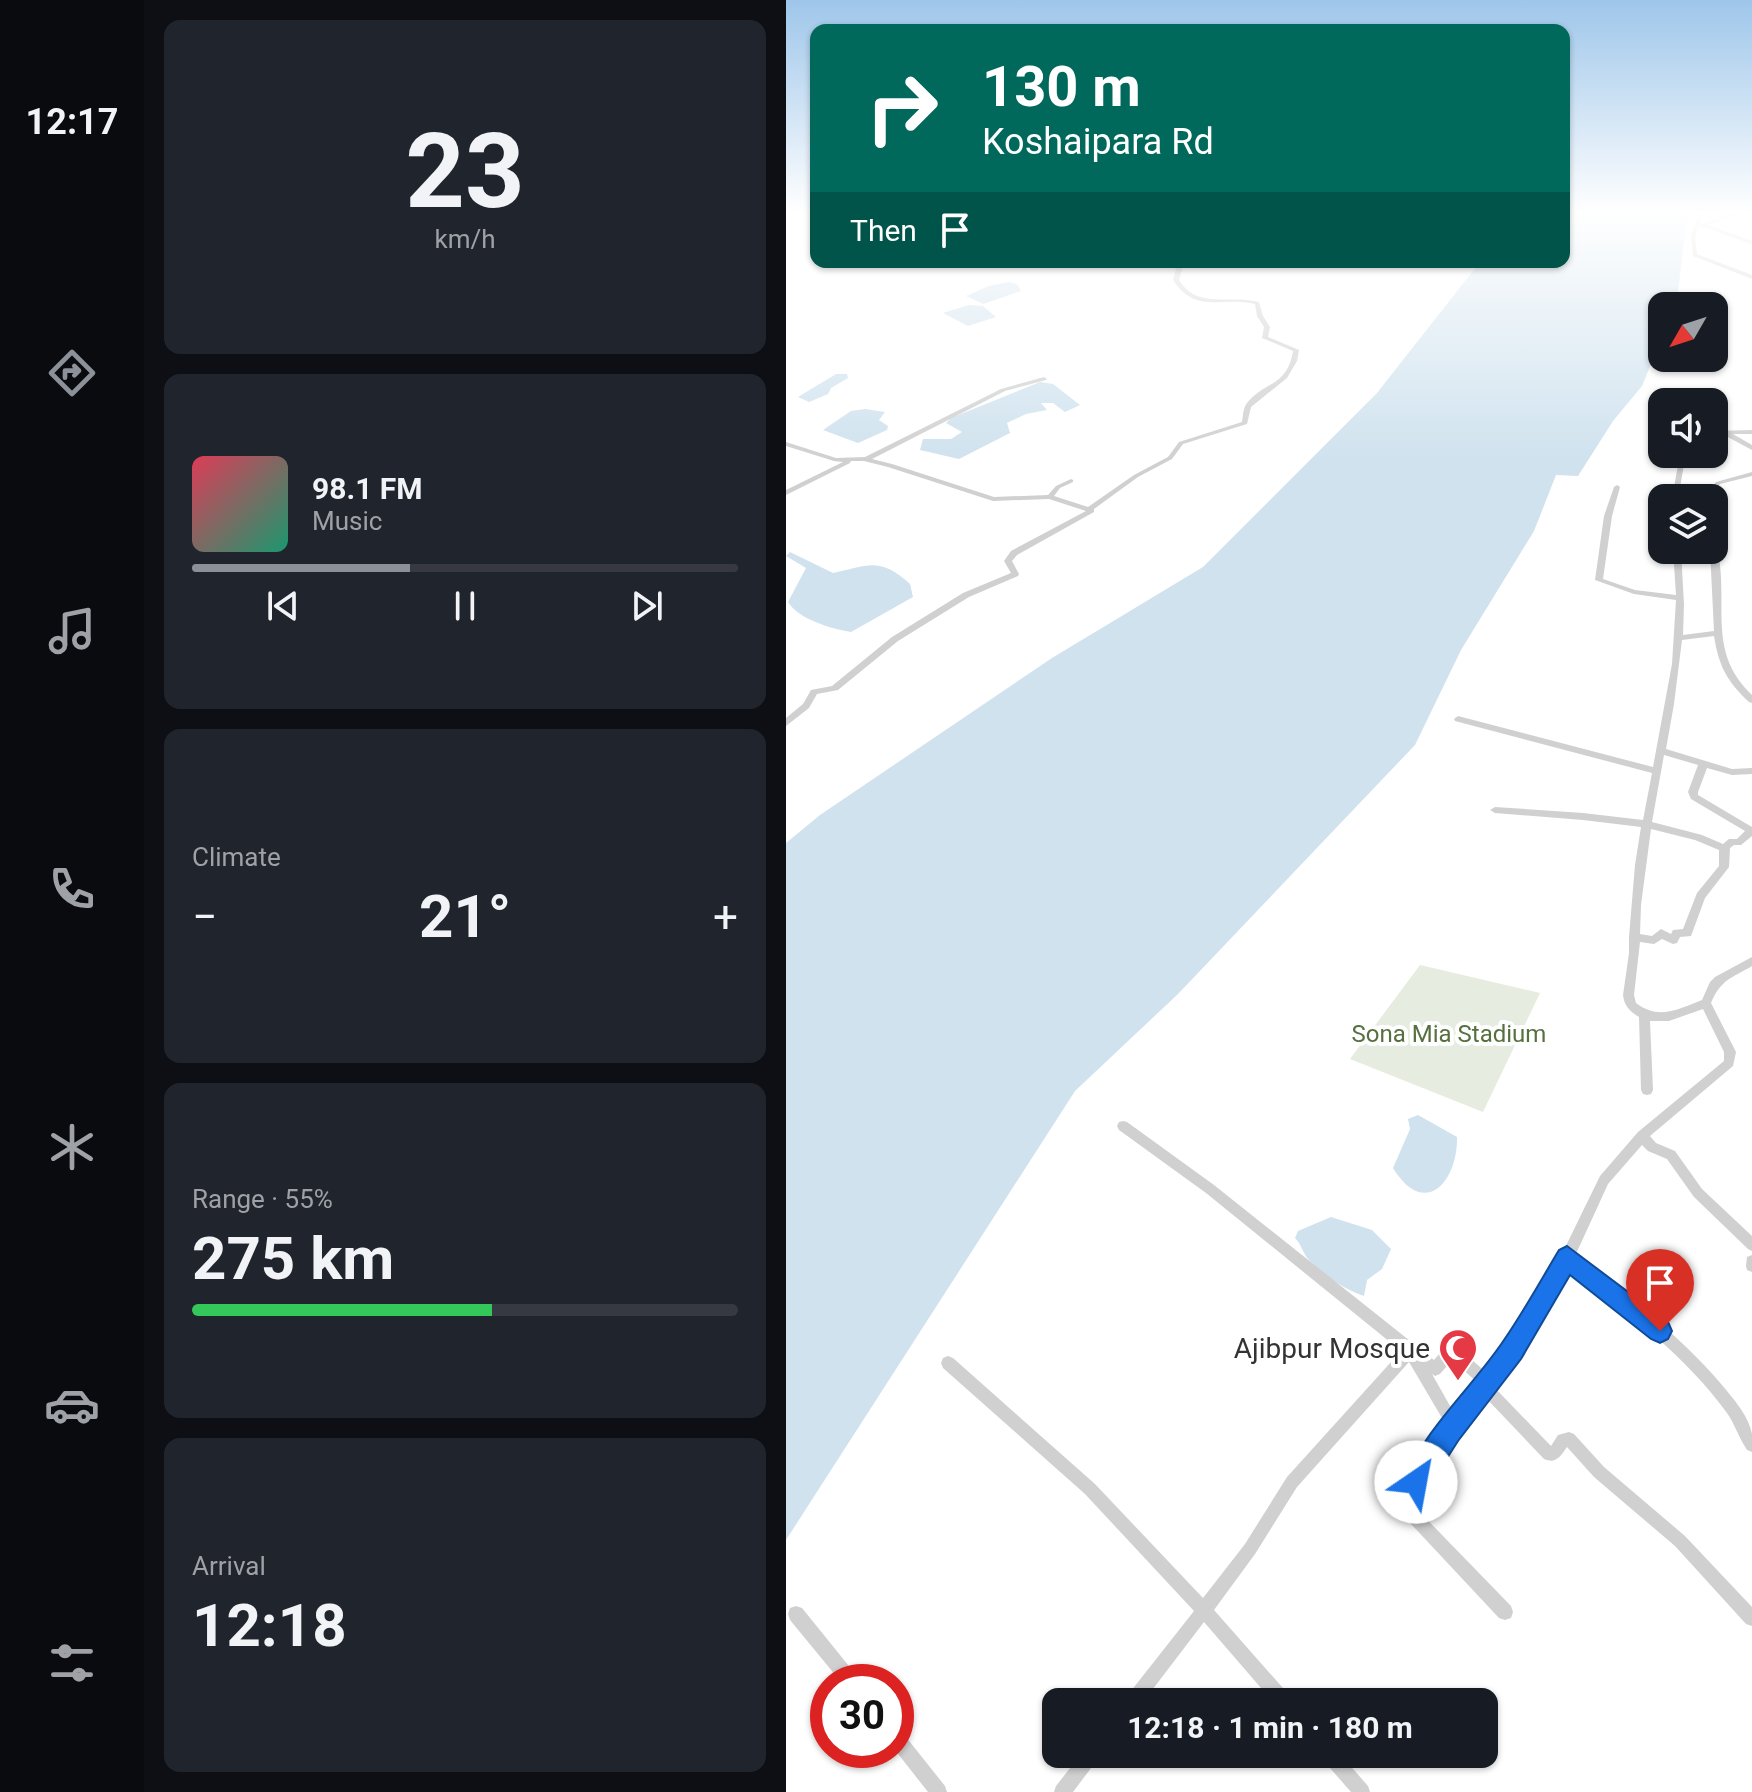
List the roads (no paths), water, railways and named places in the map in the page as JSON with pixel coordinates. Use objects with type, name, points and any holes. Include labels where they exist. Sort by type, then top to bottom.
[{"type":"street","points":[[786,723],[806,706],[814,692],[835,688],[895,639],[966,595],[1015,574],[1008,561],[1014,553],[1083,518],[1090,509],[1136,476],[1170,458],[1181,443],[1242,425],[1248,406],[1282,383],[1296,350],[1265,338],[1267,327],[1257,303],[1200,300],[1187,295]]},
{"type":"street","points":[[786,444],[836,460],[864,459],[1003,390],[1044,379]]},
{"type":"street","points":[[1728,432],[1752,432]]},
{"type":"street","points":[[1728,434],[1752,448]]},
{"type":"street","points":[[864,459],[908,470],[993,499],[1050,497],[1090,509]]},
{"type":"street","points":[[786,493],[850,461]]},
{"type":"street","points":[[1717,484],[1752,474]]},
{"type":"street","points":[[1050,497],[1058,487],[1071,481]]},
{"type":"street","points":[[1617,487],[1608,516],[1599,580],[1634,592],[1679,598]]},
{"type":"street","points":[[1678,564],[1677,638],[1661,751],[1644,822],[1634,965],[1628,997],[1632,1006],[1668,1018],[1706,1003]]},
{"type":"street","points":[[1716,564],[1718,633],[1724,670],[1752,700]]},
{"type":"street","points":[[1677,638],[1718,633]]},
{"type":"street","points":[[1458,719],[1655,771]]},
{"type":"street","points":[[1661,751],[1732,772],[1752,771]]},
{"type":"street","points":[[1634,937],[1654,940],[1661,933],[1673,940],[1677,933],[1687,933],[1701,896],[1720,876],[1726,849],[1732,841],[1738,843],[1752,831],[1694,797],[1703,765]]},
{"type":"street","points":[[1495,810],[1644,822],[1689,834],[1726,849]]},
{"type":"street","points":[[1505,1612],[1402,1504],[1448,1432],[1513,1350],[1567,1258],[1604,1180],[1642,1136],[1729,1063],[1730,1052],[1706,1003],[1713,982],[1724,973],[1752,961]]},
{"type":"street","points":[[1644,1012],[1647,1090]]},
{"type":"street","points":[[1123,1126],[1210,1189],[1435,1369],[1451,1351],[1486,1384],[1549,1454],[1554,1454],[1563,1440],[1569,1439],[1599,1472],[1680,1541],[1752,1618]]},
{"type":"street","points":[[1642,1136],[1652,1147],[1671,1155],[1698,1193],[1752,1245]]},
{"type":"street","points":[[1567,1258],[1648,1319],[1672,1342],[1732,1408],[1752,1445]]},
{"type":"street","points":[[1410,1351],[1449,1417],[1448,1432]]},
{"type":"street","points":[[1144,1688],[1250,1549],[1292,1482],[1410,1351]]},
{"type":"street","points":[[948,1363],[1090,1489],[1204,1610],[1272,1688]]},
{"type":"street","points":[[796,1614],[836,1664]]},
{"type":"street","points":[[914,1761],[939,1792]]},
{"type":"street","points":[[1062,1792],[1080,1768]]},
{"type":"street","points":[[1341,1768],[1362,1792]]},
{"type":"water","points":[[969,295],[1010,295],[983,304],[966,296]]},
{"type":"water","points":[[1454,295],[1648,295],[1648,371],[1642,386],[1613,421],[1578,476],[1556,475],[1534,531],[1461,650],[1415,745],[1178,994],[1075,1091],[786,1540],[786,843],[820,815],[1052,658],[1203,567],[1377,393]]},
{"type":"water","points":[[969,305],[983,306],[996,317],[968,326],[943,313]]},
{"type":"water","points":[[836,374],[847,374],[848,378],[831,388],[828,394],[809,402],[798,397]]},
{"type":"water","points":[[1040,382],[1053,384],[1080,405],[1065,412],[1053,403],[1041,403],[1047,410],[1026,414],[1007,423],[1010,433],[959,459],[920,450],[923,439],[951,439],[962,432],[946,423],[951,418]]},
{"type":"water","points":[[865,409],[885,412],[879,420],[888,426],[887,430],[858,443],[823,430],[851,411]]},
{"type":"water","points":[[790,552],[833,573],[873,565],[890,569],[910,584],[913,597],[851,632],[825,626],[799,613],[788,602],[806,568],[786,556]]},
{"type":"water","points":[[1418,1115],[1457,1137],[1456,1153],[1446,1180],[1428,1193],[1417,1191],[1405,1183],[1393,1168],[1410,1129],[1408,1119]]},
{"type":"water","points":[[1331,1217],[1372,1230],[1391,1249],[1382,1269],[1367,1280],[1364,1296],[1342,1286],[1321,1271],[1307,1258],[1295,1238],[1298,1231]]},
{"type":"place","name":"Ajibpur Mosque","points":[[1458,1382]]},
{"type":"park label","name":"Sona Mia Stadium","points":[[1449,1034]]}]
